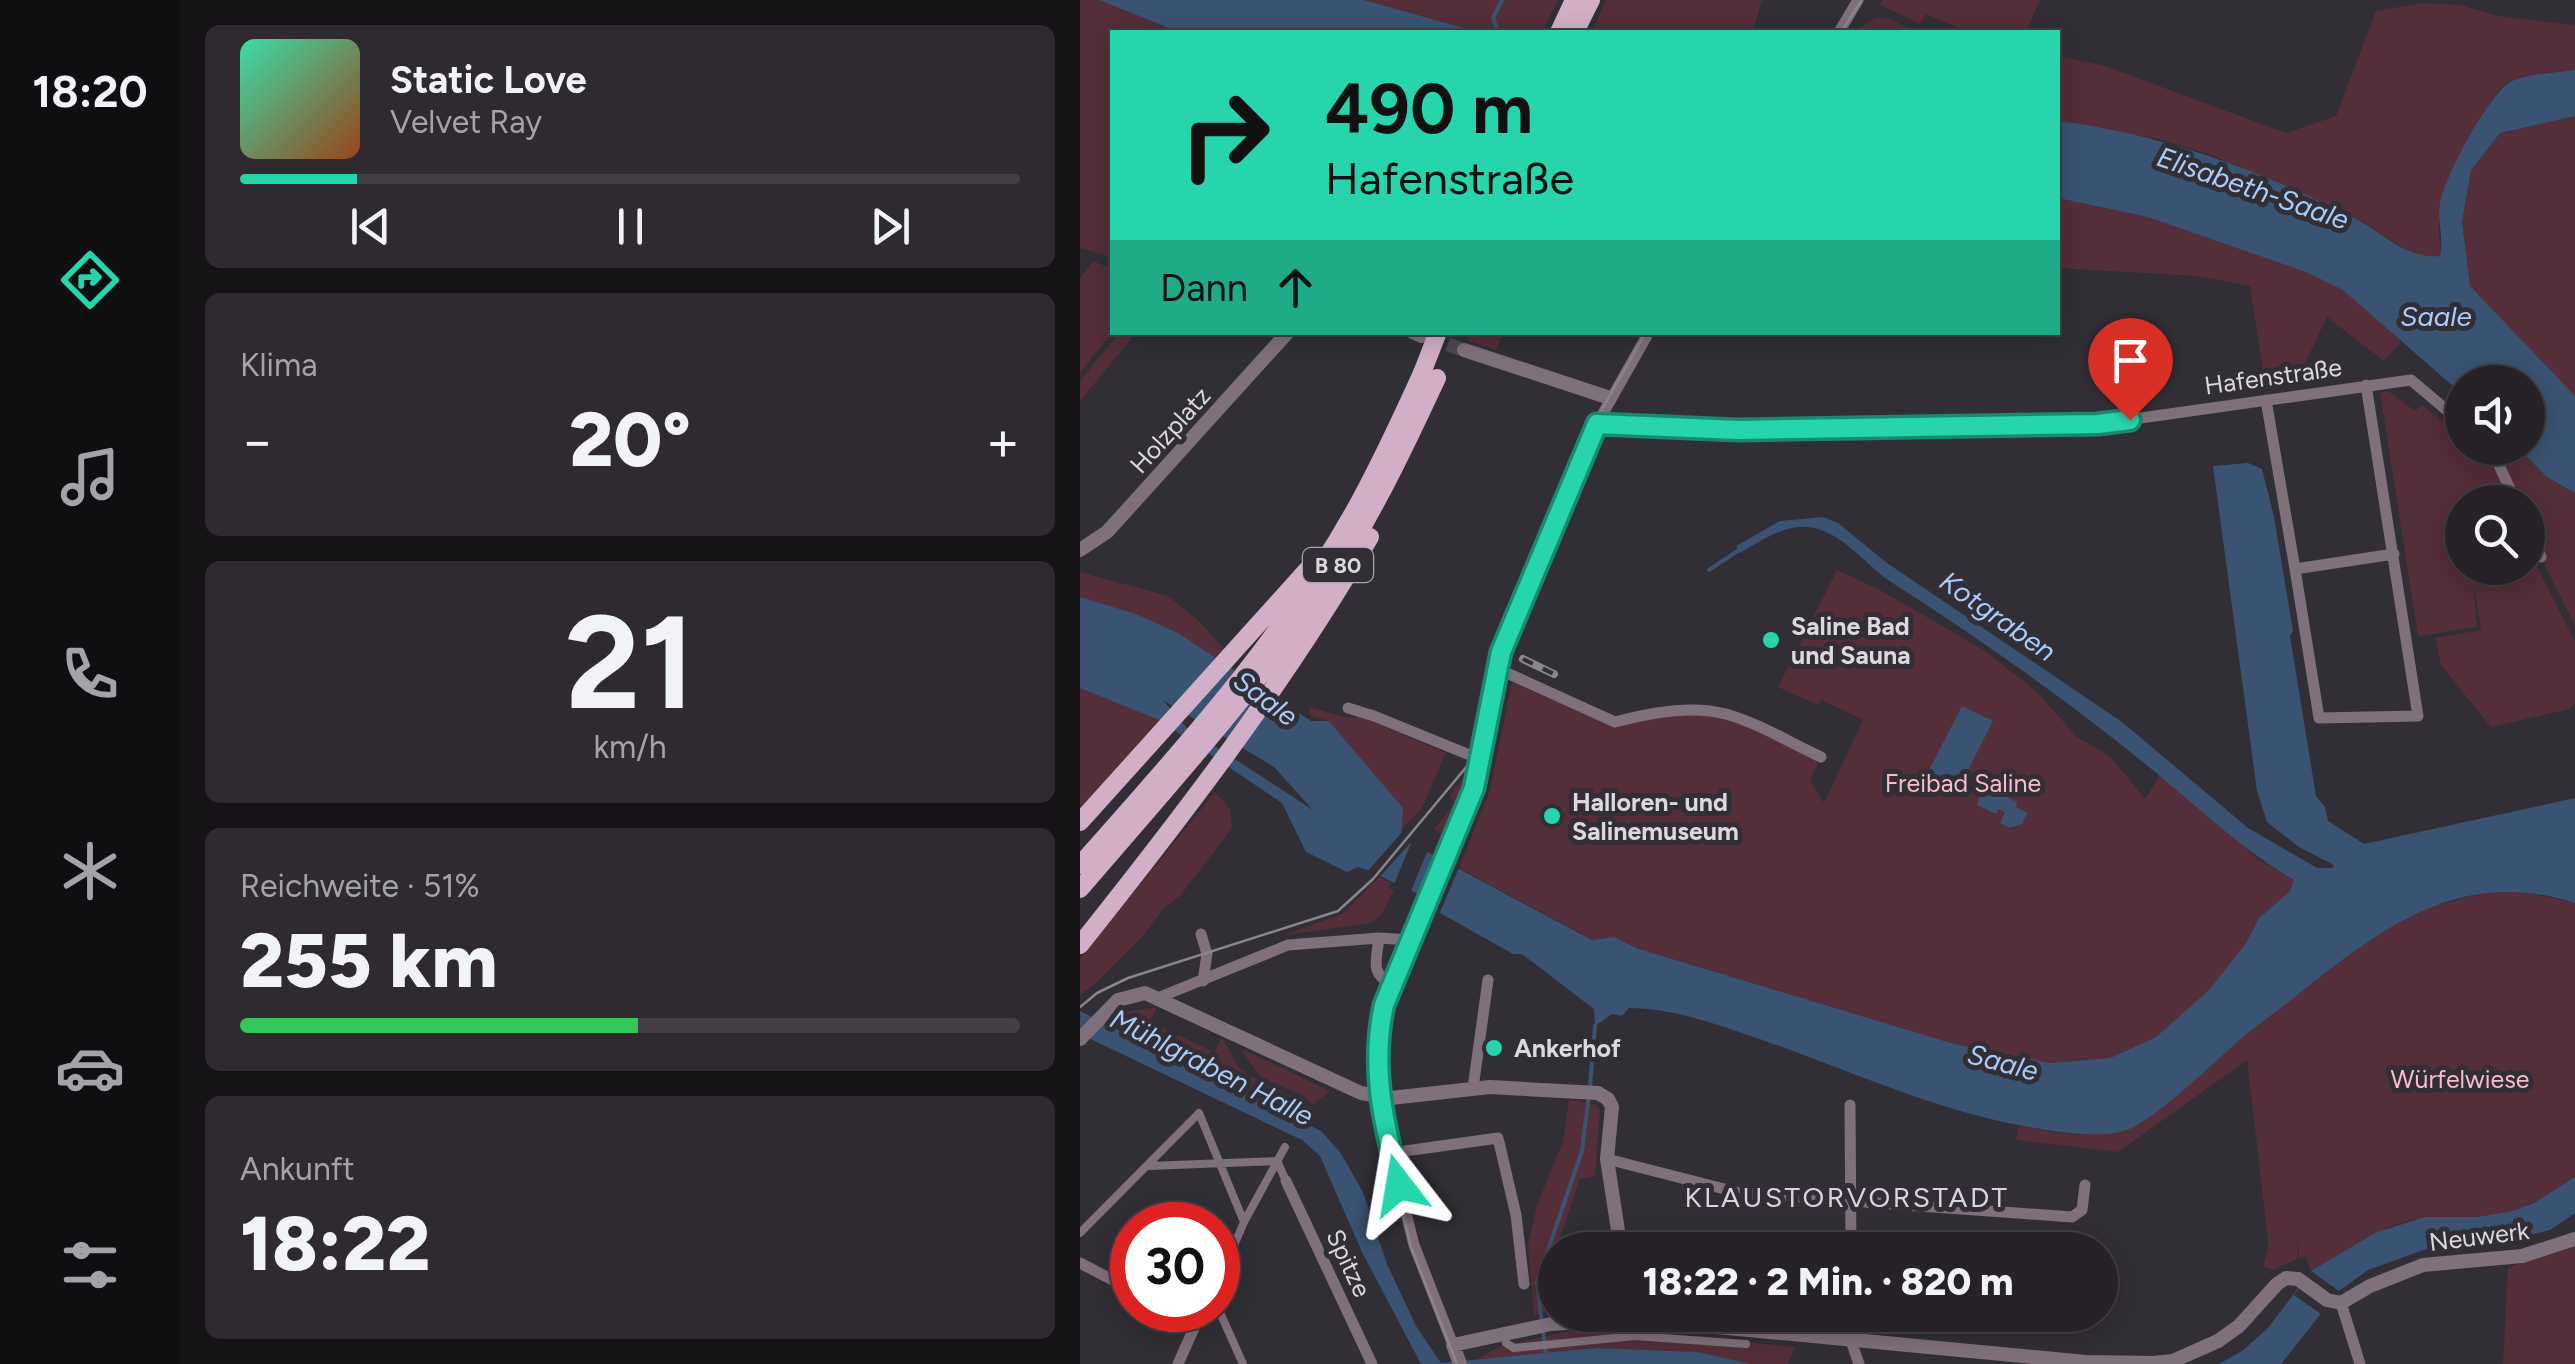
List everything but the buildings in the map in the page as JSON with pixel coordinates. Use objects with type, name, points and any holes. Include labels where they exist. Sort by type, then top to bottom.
[{"type":"main road","points":[[1560,30],[1574,0]]},
{"type":"main road","points":[[1577,30],[1591,0]]},
{"type":"main road","name":"B 80","points":[[1080,888],[1349,549],[1407,442],[1429,376],[1424,335]]},
{"type":"main road","name":"B 80","points":[[1270,651],[1429,376]]},
{"type":"main road","points":[[1080,822],[1136,759],[1270,651]]},
{"type":"main road","points":[[1080,945],[1192,802],[1270,651]]},
{"type":"main road","name":"B 80","points":[[1080,865],[1163,781]]},
{"type":"street","points":[[1842,28],[1858,0]]},
{"type":"street","name":"Holzplatz","points":[[1080,550],[1107,532],[1285,335]]},
{"type":"street","points":[[1538,1327],[1457,1355],[1414,1246],[1391,1153],[1378,1097],[1379,1026],[1392,984],[1482,760],[1496,668],[1597,424],[1647,335]]},
{"type":"street","points":[[1464,350],[1610,398]]},
{"type":"street","name":"Hafenstraße","points":[[1597,424],[1738,430],[2098,424],[2411,380],[2445,409]]},
{"type":"street","points":[[2266,400],[2320,718],[2418,716],[2366,386]]},
{"type":"street","points":[[2296,569],[2394,554]]},
{"type":"street","points":[[1496,668],[1615,722],[1642,714],[1713,711],[1732,715],[1821,757]]},
{"type":"street","points":[[1348,708],[1482,760]]},
{"type":"street","points":[[1202,934],[1207,954],[1203,981]]},
{"type":"street","points":[[1160,997],[1288,945],[1379,938],[1410,940]]},
{"type":"street","points":[[1379,938],[1375,970],[1378,977],[1392,984]]},
{"type":"street","points":[[1207,954],[1234,968]]},
{"type":"street","points":[[1473,1088],[1488,980]]},
{"type":"street","points":[[1080,1039],[1112,1005],[1145,992],[1344,1086],[1378,1097],[1473,1088],[1598,1093],[1612,1106],[1608,1159],[1618,1232]]},
{"type":"street","points":[[1850,1105],[1851,1232]]},
{"type":"street","points":[[1080,1233],[1199,1113],[1244,1222]]},
{"type":"street","points":[[1391,1153],[1498,1138],[1516,1215],[1524,1284]]},
{"type":"street","points":[[1240,1231],[1284,1147]]},
{"type":"street","points":[[1608,1159],[1740,1193],[2072,1218],[2082,1210],[2085,1185]]},
{"type":"street","points":[[1148,1166],[1277,1162]]},
{"type":"street","points":[[1277,1162],[1286,1181]]},
{"type":"street","name":"Spitze","points":[[1286,1181],[1372,1364]]},
{"type":"street","name":"Neuwerk","points":[[2337,1303],[2423,1265],[2522,1256],[2575,1239]]},
{"type":"street","points":[[1080,1262],[1110,1278]]},
{"type":"street","points":[[1769,1332],[2086,1362],[2174,1363],[2218,1341],[2238,1326],[2281,1280],[2292,1278],[2337,1303],[2360,1364]]},
{"type":"street","points":[[1178,1364],[1192,1332]]},
{"type":"street","points":[[1228,1332],[1242,1364]]},
{"type":"street","points":[[1851,1332],[1859,1364]]},
{"type":"street","points":[[1506,1343],[1514,1348],[1635,1336],[1746,1344]]},
{"type":"green space","points":[[1080,0],[1099,0],[1174,30],[1110,30],[1110,256],[1080,248]]},
{"type":"green space","points":[[1364,0],[1558,0],[1543,30],[1471,30]]},
{"type":"green space","points":[[1606,0],[1762,0],[1754,30],[1593,30]]},
{"type":"green space","points":[[1883,0],[2040,0],[2027,30],[1961,30],[1926,14],[1920,24],[1880,5]]},
{"type":"green space","points":[[2422,3],[2460,5],[2498,16],[2575,25],[2575,70],[2512,80],[2501,88],[2478,123],[2442,211],[2440,256],[2419,258],[2361,221],[2214,156],[2159,139],[2060,121],[2060,56],[2105,66],[2286,133],[2336,116],[2376,11]]},
{"type":"green space","points":[[1876,17],[1891,19],[1912,30],[1857,30]]},
{"type":"green space","points":[[2575,116],[2575,396],[2470,287],[2462,222],[2471,170],[2500,133]]},
{"type":"green space","points":[[2060,198],[2148,217],[2306,271],[2343,290],[2401,342],[2384,361],[2327,317],[2297,380],[2265,384],[2250,286],[2197,276],[2060,268]]},
{"type":"green space","points":[[1093,261],[1110,268],[1110,335],[1080,373],[1080,279]]},
{"type":"green space","points":[[1118,335],[1134,335],[1080,401],[1080,381]]},
{"type":"green space","points":[[1470,335],[1502,335],[1496,350],[1468,341]]},
{"type":"green space","points":[[2388,391],[2415,411],[2422,405],[2445,424],[2445,465],[2535,465],[2575,493],[2575,626],[2545,566],[2545,485],[2445,485],[2445,585],[2473,585],[2477,627],[2418,636],[2380,392]]},
{"type":"green space","name":"Freibad Saline","points":[[1837,570],[1984,650],[2036,691],[2077,737],[2110,756],[2145,799],[2166,766],[2255,857],[2295,881],[2290,891],[2259,918],[2246,943],[2209,990],[2156,1037],[2110,1058],[2050,1063],[1953,1044],[1636,948],[1614,937],[1593,940],[1459,868],[1490,790],[1512,682],[1617,728],[1642,714],[1713,711],[1821,757],[1810,780],[1824,803],[1863,720],[1822,700],[1818,705],[1778,687]]},
{"type":"green space","points":[[1080,572],[1168,596],[1201,623],[1224,649],[1216,659],[1151,622],[1080,597]]},
{"type":"green space","points":[[2545,582],[2575,641],[2575,703],[2570,709],[2491,727],[2441,665],[2436,638],[2481,630],[2474,585]]},
{"type":"green space","points":[[1080,688],[1159,720],[1080,811]]},
{"type":"green space","points":[[1309,707],[1348,718],[1362,717],[1446,753],[1422,808],[1401,830],[1402,807],[1329,721],[1310,716]]},
{"type":"green space","points":[[1469,771],[1445,834],[1434,830],[1454,804],[1450,795]]},
{"type":"green space","points":[[1215,792],[1230,809],[1232,828],[1180,896],[1080,995],[1080,959]]},
{"type":"green space","points":[[1379,877],[1391,883],[1389,888],[1394,890],[1382,914],[1371,923],[1284,935],[1344,913]]},
{"type":"green space","name":"Würfelwiese","points":[[2494,890],[2575,903],[2575,1177],[2531,1204],[2477,1217],[2425,1217],[2393,1225],[2311,1271],[2306,1257],[2299,1258],[2297,1241],[2297,1259],[2274,1270],[2263,1267],[2267,1232],[2247,1060],[2118,1152],[2016,1140],[2019,1126],[2076,1135],[2126,1131],[2378,933],[2430,907]]},
{"type":"green space","points":[[1157,1007],[1150,1022],[1214,1052],[1222,1038],[1239,1068],[1246,1072],[1246,1079],[1253,1077],[1312,1110],[1301,1121],[1109,1024],[1120,1013]]},
{"type":"green space","points":[[1240,1048],[1330,1091],[1313,1105],[1261,1076]]},
{"type":"green space","points":[[1569,1099],[1596,1105],[1600,1110],[1595,1176],[1580,1179],[1562,1232],[1538,1232],[1538,1314],[1534,1315],[1528,1246],[1537,1205],[1563,1141]]},
{"type":"green space","points":[[2575,1247],[2575,1364],[2503,1364],[2508,1267]]},
{"type":"green space","points":[[1566,1332],[1598,1332],[1681,1335],[1795,1347],[1788,1364],[1751,1364],[1695,1352],[1596,1348],[1495,1360],[1479,1358],[1499,1347]]},
{"type":"water","points":[[1099,0],[1364,0],[1471,30],[1174,30]]},
{"type":"water","name":"Saale","points":[[2575,70],[2575,116],[2500,133],[2471,170],[2462,222],[2470,286],[2575,396],[2575,493],[2535,465],[2545,465],[2545,365],[2445,365],[2445,379],[2343,290],[2306,272],[2148,217],[2060,198],[2060,121],[2136,135],[2212,157],[2322,202],[2406,250],[2440,256],[2439,210],[2443,191],[2470,135],[2494,99],[2514,80]]},
{"type":"water","name":"Saale","points":[[2248,463],[2262,469],[2293,631],[2290,636],[2316,796],[2325,807],[2328,821],[2364,844],[2575,798],[2575,903],[2533,894],[2495,892],[2458,898],[2424,910],[2391,927],[2328,971],[2147,1119],[2114,1133],[2061,1132],[1971,1114],[1682,1015],[1629,1008],[1622,1016],[1612,1014],[1595,1026],[1594,1009],[1522,954],[1513,954],[1440,913],[1435,902],[1367,870],[1358,867],[1347,872],[1306,852],[1282,803],[1159,720],[1080,688],[1080,597],[1136,614],[1178,633],[1311,721],[1329,721],[1403,808],[1401,838],[1592,940],[1614,937],[1636,948],[1954,1044],[2050,1063],[2110,1058],[2156,1037],[2209,990],[2246,943],[2259,918],[2290,891],[2294,880],[2234,838],[2079,712],[1891,582],[1838,538],[1818,529],[1797,527],[1740,553],[1736,546],[1780,521],[1823,517],[1838,523],[1887,563],[2122,722],[2248,828],[2317,868],[2332,868],[2334,865],[2299,847],[2267,822],[2257,791],[2213,466]],"holes":[[[1163,700],[1274,767],[1313,810],[1187,728]]]},
{"type":"water","points":[[1962,706],[1993,721],[1956,794],[1925,778]]},
{"type":"water","points":[[1984,785],[2017,802],[2016,807],[2027,813],[2022,824],[2010,828],[2000,823],[2005,812],[1998,809],[1996,814],[1977,805]]},
{"type":"water","points":[[1080,1011],[1321,1131],[1340,1152],[1363,1192],[1387,1264],[1416,1326],[1441,1363],[1596,1348],[1697,1352],[1751,1364],[1421,1364],[1362,1252],[1320,1156],[1302,1140],[1080,1034]]},
{"type":"water","points":[[2575,1177],[2575,1213],[2550,1230],[2512,1240],[2435,1246],[2368,1270],[2339,1291],[2281,1364],[2219,1364],[2242,1351],[2268,1328],[2311,1271],[2377,1232],[2425,1217],[2477,1217],[2509,1212],[2532,1204]]},
{"type":"pier","points":[[1404,830],[1406,835],[1429,847],[1409,896],[1392,889],[1412,841],[1376,881],[1366,873]]},
{"type":"pier","points":[[1437,851],[1461,863],[1438,917],[1432,906],[1416,900]]},
{"type":"pier","points":[[2311,1271],[2339,1291],[2321,1314],[2294,1295]]},
{"type":"waterway","points":[[1497,30],[1493,18],[1502,0]]},
{"type":"waterway","name":"Kotgraben","points":[[1709,570],[1742,548]]},
{"type":"waterway","points":[[1590,1086],[1595,1026]]},
{"type":"waterway","points":[[1554,1232],[1582,1151],[1589,1095]]},
{"type":"waterway","points":[[1538,1279],[1538,1290]]},
{"type":"waterway","points":[[1543,1332],[1546,1355]]},
{"type":"tunnel","points":[[1428,337],[1464,350]]},
{"type":"tram line","points":[[1842,30],[1862,0]]},
{"type":"tram line","points":[[1457,1364],[1411,1247],[1380,1118],[1374,1081],[1377,1025],[1407,940],[1472,787],[1498,651],[1593,425],[1644,335]]},
{"type":"tram line","points":[[1080,1007],[1097,993],[1128,978],[1338,911],[1373,879],[1473,759]]},
{"type":"railway","points":[[1523,659],[1554,674]]},
{"type":"place","name":"Saline Bad und Sauna","points":[[1771,640]]},
{"type":"place","name":"Halloren- und Salinemuseum","points":[[1552,816]]},
{"type":"place","name":"Ankerhof","points":[[1494,1048]]},
{"type":"district","name":"KLAUSTORVORSTADT","points":[[1847,1197]]},
{"type":"route","points":[[1399,1185],[1378,1097],[1376,1060],[1384,1005],[1474,788],[1501,652],[1597,424],[1760,430],[2098,424],[2130,420]]},
{"type":"water label","name":"Elisabeth-Saale","points":[[2253,188]]},
{"type":"water label","name":"Mühlgraben Halle","points":[[1212,1067]]}]
